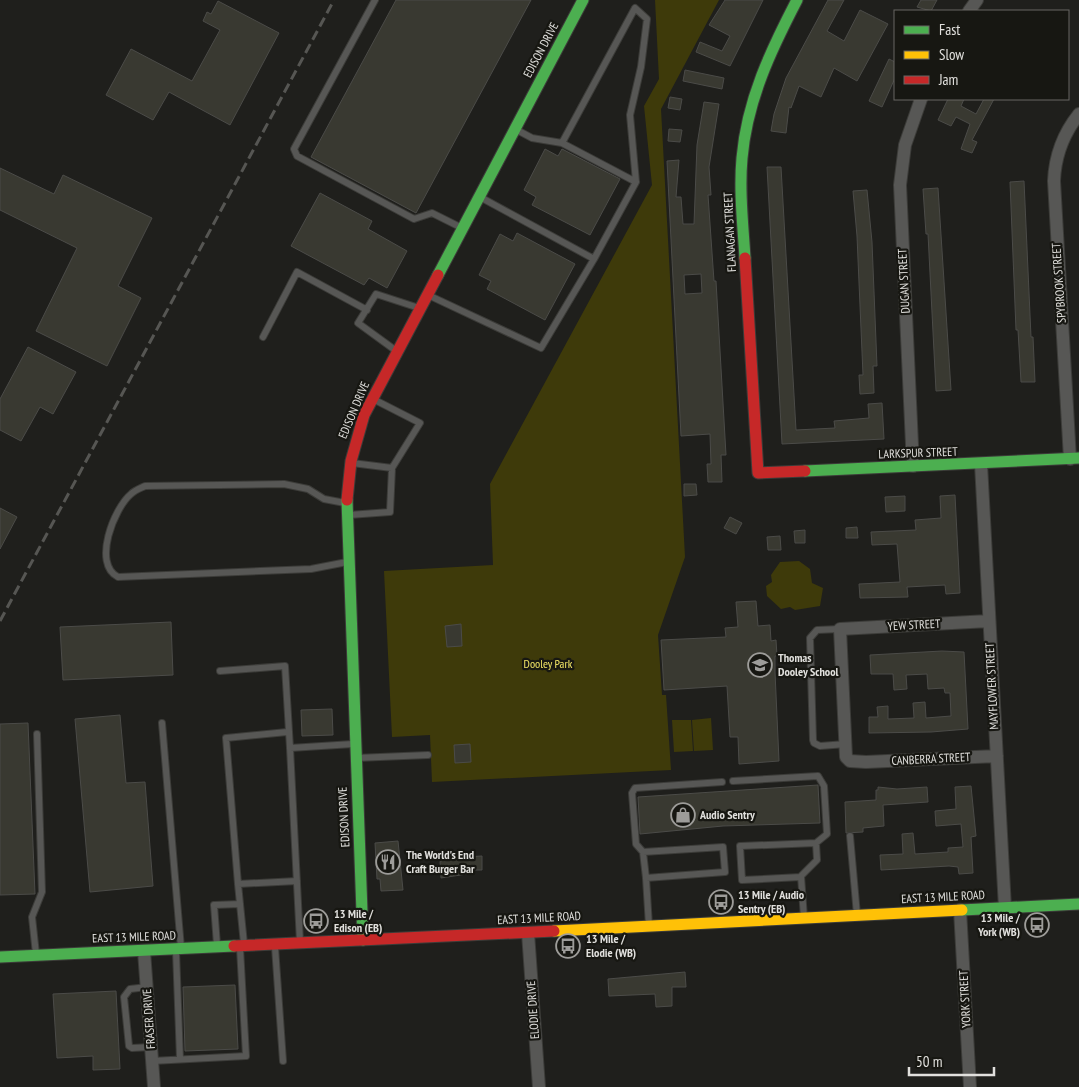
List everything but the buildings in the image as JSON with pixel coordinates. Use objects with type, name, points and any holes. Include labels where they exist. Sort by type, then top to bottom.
[{"type":"street","name":"EDISON DRIVE","points":[[363,940],[354,744],[347,516],[349,463],[354,441],[372,398],[396,351],[463,229],[583,0]]},
{"type":"street","name":"FLANAGAN STREET","points":[[758,473],[741,186],[742,148],[748,111],[758,78],[797,0]]},
{"type":"street","name":"DUGAN STREET","points":[[913,466],[900,185],[905,145],[921,100]]},
{"type":"street","name":"SPYBROOK STREET","points":[[1074,458],[1054,181],[1056,156],[1079,114]]},
{"type":"street","name":"LARKSPUR STREET","points":[[758,473],[981,464],[1074,458]]},
{"type":"street","name":"MAYFLOWER STREET","points":[[981,464],[1005,908]]},
{"type":"street","name":"YEW STREET","points":[[840,629],[988,621]]},
{"type":"street","points":[[840,629],[846,744]]},
{"type":"street","name":"CANBERRA STREET","points":[[846,744],[848,760],[866,762],[996,756]]},
{"type":"street","name":"EAST 13 MILE ROAD","points":[[0,956],[217,948],[1079,904]]},
{"type":"street","name":"YORK STREET","points":[[960,910],[970,1087]]},
{"type":"street","name":"ELODIE DRIVE","points":[[528,933],[539,1087]]},
{"type":"street","name":"FRASER DRIVE","points":[[144,951],[154,1087]]},
{"type":"lane","points":[[375,0],[294,149],[297,156],[414,219],[432,213],[463,229]]},
{"type":"lane","points":[[562,143],[639,0]]},
{"type":"lane","points":[[427,295],[542,348],[636,182],[630,115],[641,67],[647,19],[635,8]]},
{"type":"lane","points":[[514,129],[532,138],[562,143],[636,182]]},
{"type":"lane","points":[[480,197],[594,259]]},
{"type":"lane","points":[[263,337],[297,272],[366,310]]},
{"type":"lane","points":[[396,351],[358,323],[376,294],[420,308]]},
{"type":"lane","points":[[347,516],[390,512],[392,468],[420,423],[372,398]]},
{"type":"lane","points":[[349,463],[392,468]]},
{"type":"lane","points":[[347,503],[324,499],[308,489],[284,484],[145,486],[131,494],[111,524],[107,540],[107,564],[113,575],[118,577],[311,569],[348,562]]},
{"type":"lane","points":[[840,629],[817,630],[810,638],[813,740],[814,743],[820,746],[846,744]]},
{"type":"lane","points":[[220,671],[284,666],[300,943]]},
{"type":"lane","points":[[162,723],[178,949],[180,1059]]},
{"type":"lane","points":[[152,1061],[246,1056],[240,904],[226,738],[287,732]]},
{"type":"lane","points":[[36,955],[32,916],[42,892],[37,734]]},
{"type":"lane","points":[[290,748],[354,744]]},
{"type":"lane","points":[[355,758],[428,755]]},
{"type":"lane","points":[[733,781],[818,776],[822,778],[824,786],[826,834],[816,843],[740,846],[742,880],[801,877],[817,860],[816,843]]},
{"type":"lane","points":[[649,927],[643,852],[636,844],[633,790],[637,787],[722,782]]},
{"type":"lane","points":[[850,836],[857,916]]},
{"type":"lane","points":[[643,852],[723,847],[725,872],[646,878]]},
{"type":"lane","points":[[801,877],[804,919]]},
{"type":"lane","points":[[238,884],[297,881]]},
{"type":"lane","points":[[217,948],[214,905],[240,904]]},
{"type":"lane","points":[[275,945],[276,985],[283,1061]]},
{"type":"lane","points":[[147,987],[130,989],[124,997],[130,1046],[132,1048],[151,1047]]},
{"type":"green space","name":"Dooley Park","points":[[655,0],[719,0],[661,109],[685,557],[658,635],[662,695],[666,695],[671,770],[432,782],[430,735],[392,737],[384,571],[493,565],[490,484],[652,185],[644,106],[659,79]]},
{"type":"green space","points":[[799,561],[810,569],[812,583],[823,588],[820,606],[795,610],[790,607],[781,609],[767,596],[766,586],[772,582],[771,575],[780,562]]},
{"type":"green space","points":[[711,718],[713,750],[694,751],[692,720]]},
{"type":"green space","points":[[672,720],[691,720],[693,751],[674,752]]},
{"type":"railway","points":[[0,621],[334,0]]},
{"type":"traffic: fast","points":[[438,275],[583,0]]},
{"type":"traffic: fast","points":[[745,258],[741,183],[742,158],[749,116],[769,57],[797,0]]},
{"type":"traffic: fast","points":[[805,471],[1079,458]]},
{"type":"traffic: fast","points":[[347,500],[363,940]]},
{"type":"traffic: fast","points":[[962,910],[1079,904]]},
{"type":"traffic: fast","points":[[0,957],[234,946]]},
{"type":"traffic: slow","points":[[554,931],[962,910]]},
{"type":"traffic: jam","points":[[745,258],[758,473],[805,471]]},
{"type":"traffic: jam","points":[[347,500],[351,461],[364,415],[438,275]]},
{"type":"traffic: jam","points":[[234,946],[554,931]]},
{"type":"place","name":"Thomas Dooley School","points":[[760,665]]},
{"type":"place","name":"Audio Sentry","points":[[683,815]]},
{"type":"place","name":"The World's End Craft Burger Bar","points":[[388,862]]},
{"type":"place","name":"13 Mile / Audio Sentry (EB)","points":[[721,902]]},
{"type":"place","name":"13 Mile / Edison (EB)","points":[[316,921]]},
{"type":"place","name":"13 Mile / York (WB)","points":[[1037,925]]},
{"type":"place","name":"13 Mile / Elodie (WB)","points":[[568,946]]}]
